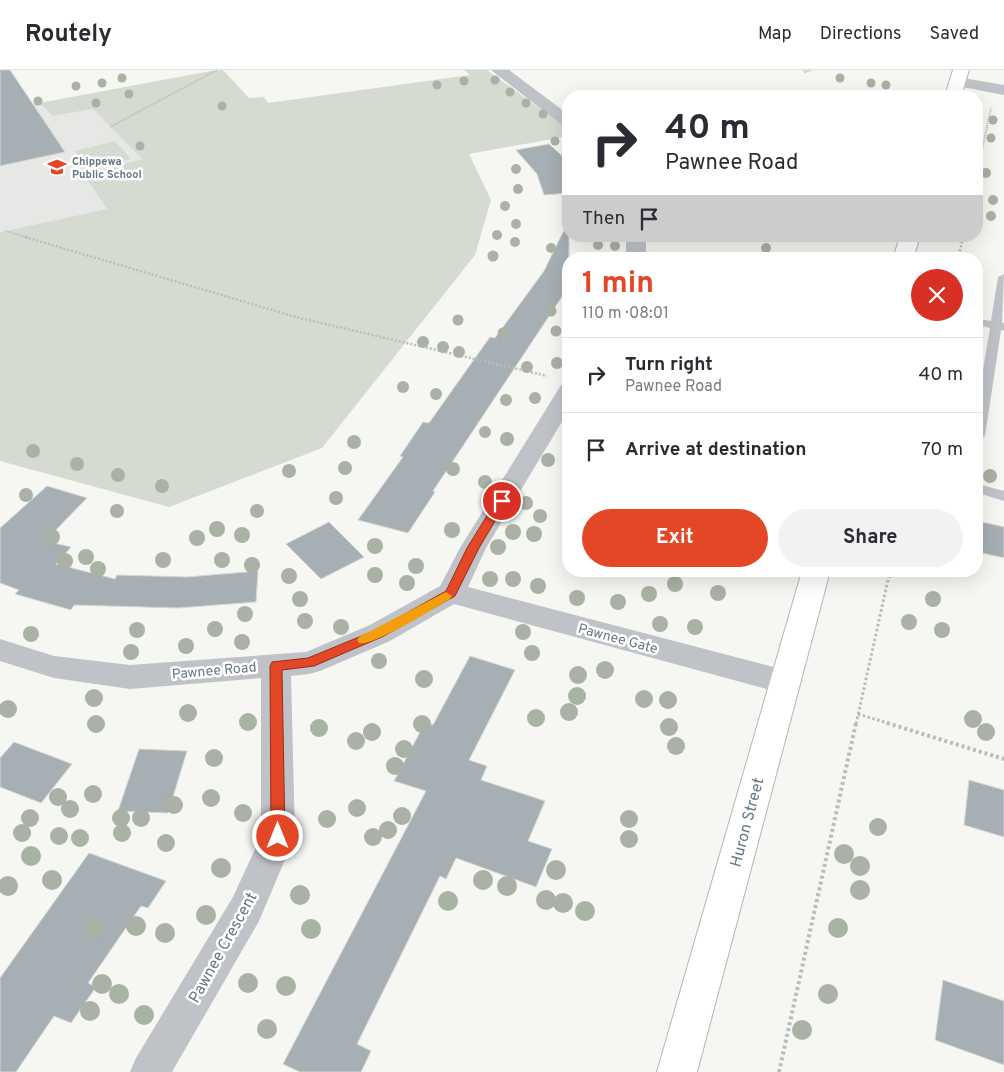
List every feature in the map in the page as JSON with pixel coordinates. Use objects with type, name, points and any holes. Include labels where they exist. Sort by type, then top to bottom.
[{"type":"main road","name":"Huron Street","points":[[678,1072],[814,577]]},
{"type":"street","points":[[499,70],[562,118]]},
{"type":"street","points":[[957,83],[1004,90]]},
{"type":"street","points":[[451,594],[559,384]]},
{"type":"street","name":"Pawnee Road","points":[[0,650],[54,667],[130,677],[310,663],[380,633],[451,594]]},
{"type":"street","name":"Pawnee Gate","points":[[451,594],[785,682]]},
{"type":"street","name":"Pawnee Crescent","points":[[150,1072],[246,910],[278,836],[276,666]]},
{"type":"lane","points":[[983,411],[1000,326],[1004,277]]},
{"type":"lane","points":[[983,323],[1000,326]]},
{"type":"lane","points":[[983,490],[1004,496]]},
{"type":"path","points":[[110,127],[217,70]]},
{"type":"path","points":[[804,70],[805,72],[811,70]]},
{"type":"path","points":[[983,146],[991,108]]},
{"type":"path","points":[[6,231],[296,317],[559,384]]},
{"type":"path","points":[[779,1072],[889,577]]},
{"type":"path","points":[[858,714],[1004,759]]},
{"type":"shaded area","points":[[223,70],[249,98],[264,97],[268,103],[470,75],[464,70],[487,70],[562,125],[562,137],[469,154],[491,200],[475,255],[322,448],[169,507],[0,461],[0,232],[107,209],[85,176],[142,159],[93,109],[53,116],[39,103]]},
{"type":"shaded area","name":"Chippewa Public School","points":[[39,103],[53,116],[93,109],[142,159],[108,209],[0,232],[0,111]]},
{"type":"shaded area","points":[[115,141],[131,159],[89,169],[75,151]]},
{"type":"building","points":[[0,70],[10,70],[65,152],[0,166]]},
{"type":"building","points":[[549,144],[562,156],[562,194],[544,195],[537,174],[516,150]]},
{"type":"building","points":[[562,234],[562,242],[569,242],[569,252],[562,252],[562,297],[433,491],[435,492],[408,533],[358,520],[403,457],[400,456],[423,422],[429,423],[490,337],[495,338],[544,271]]},
{"type":"building","points":[[47,486],[87,498],[45,541],[71,547],[56,564],[115,579],[117,575],[187,577],[258,571],[256,602],[178,608],[74,605],[71,610],[15,594],[19,590],[0,583],[0,528]]},
{"type":"building","points":[[329,522],[364,557],[321,579],[286,544]]},
{"type":"building","points":[[983,522],[1004,527],[1004,558],[983,553]]},
{"type":"building","points":[[470,656],[515,670],[469,760],[487,766],[481,780],[545,801],[528,841],[552,849],[536,887],[456,858],[446,879],[440,876],[357,1044],[371,1051],[361,1072],[300,1072],[283,1064],[426,791],[394,781],[425,723],[433,725]]},
{"type":"building","points":[[14,742],[72,764],[41,803],[0,787],[0,758]]},
{"type":"building","points":[[139,749],[187,751],[168,813],[118,811]]},
{"type":"building","points":[[969,780],[1004,790],[1004,837],[964,825]]},
{"type":"building","points":[[89,853],[166,881],[148,908],[141,906],[88,983],[96,987],[71,1023],[54,1016],[16,1072],[0,1072],[0,978]]},
{"type":"building","points":[[943,980],[1004,1001],[1004,1065],[935,1040]]},
{"type":"slow traffic","points":[[363,640],[380,633],[446,596]]},
{"type":"place","name":"Chippewa Public School","points":[[57,167]]},
{"type":"route","points":[[278,836],[276,666],[310,663],[380,633],[451,594],[473,548],[502,501]]}]
